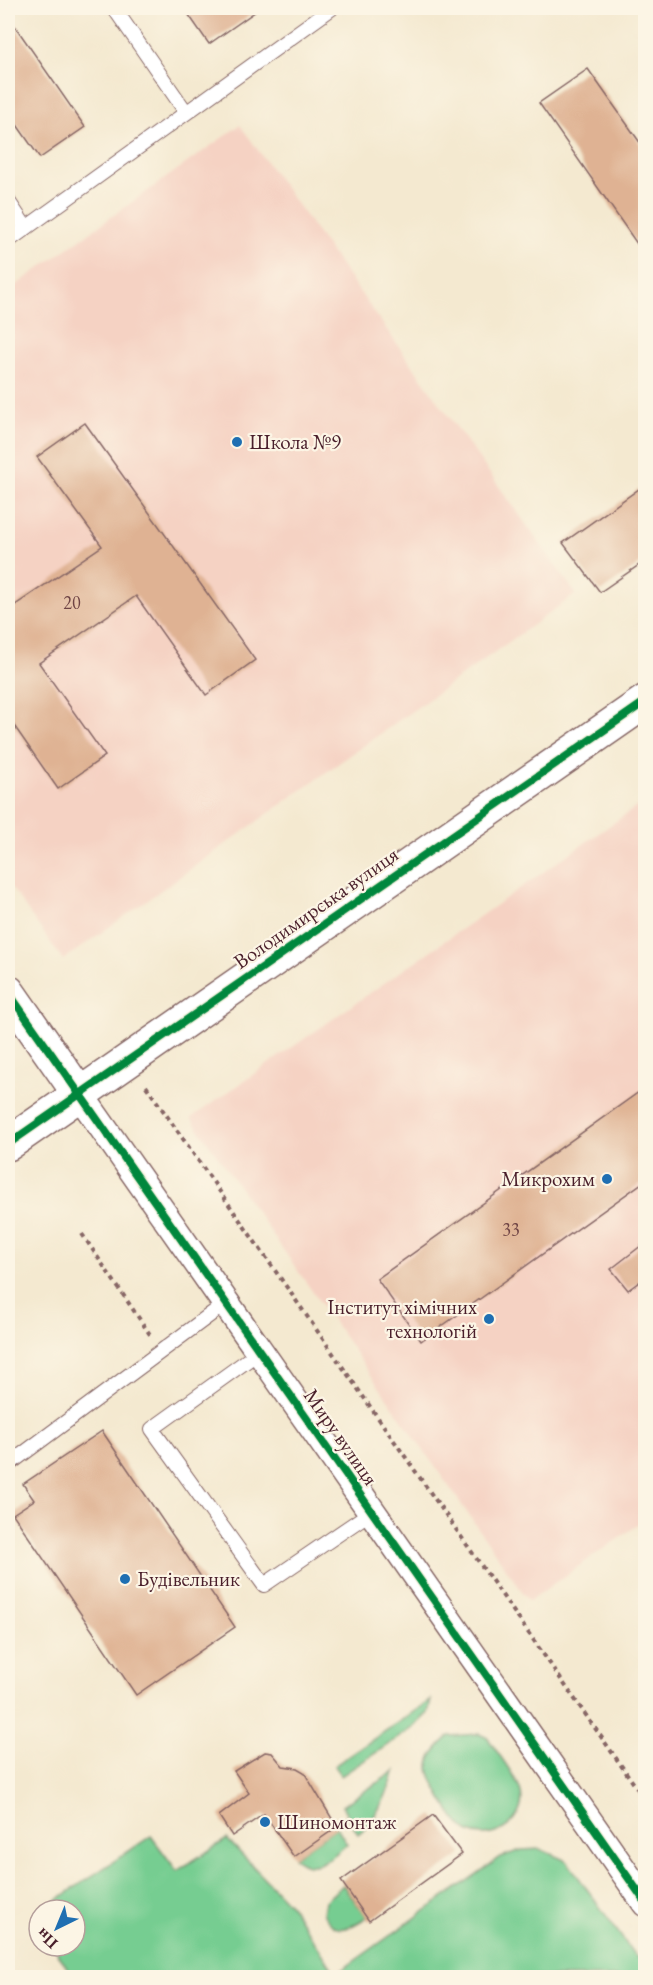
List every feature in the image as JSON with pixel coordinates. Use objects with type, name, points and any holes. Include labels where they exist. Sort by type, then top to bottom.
[{"type":"street","name":"Володимирська вулиця","points":[[8,1144],[645,701]]},
{"type":"street","name":"Миру вулиця","points":[[8,992],[645,1903]]},
{"type":"lane","points":[[114,8],[186,112]]},
{"type":"lane","points":[[8,241],[332,8]]},
{"type":"lane","points":[[8,201],[26,228]]},
{"type":"lane","points":[[8,1466],[226,1303]]},
{"type":"lane","points":[[259,1352],[152,1429],[264,1585],[371,1512]]},
{"type":"path","points":[[145,1086],[645,1801]]},
{"type":"path","points":[[82,1234],[161,1352]]},
{"type":"shaded area","name":"Школа №9","points":[[240,125],[576,594],[63,960],[8,883],[8,291]]},
{"type":"shaded area","name":"Інститут хімічних технологій","points":[[645,801],[645,1520],[529,1601],[191,1118]]},
{"type":"green space","points":[[431,1700],[428,1713],[413,1728],[341,1776],[334,1766]]},
{"type":"green space","points":[[479,1734],[488,1738],[510,1770],[520,1789],[522,1800],[520,1810],[508,1826],[499,1831],[479,1835],[469,1832],[457,1822],[433,1782],[429,1766],[434,1753],[449,1736]]},
{"type":"green space","points":[[395,1771],[381,1806],[358,1834],[342,1806]]},
{"type":"green space","points":[[337,1827],[347,1844],[328,1859],[322,1863],[308,1865],[294,1857]]},
{"type":"green space","points":[[151,1836],[177,1871],[227,1839],[290,1905],[336,1974],[501,1857],[521,1850],[540,1849],[567,1861],[635,1956],[645,1962],[645,1977],[73,1977],[61,1958],[87,1958],[87,1898],[60,1898]]},
{"type":"green space","points":[[343,1885],[367,1917],[354,1925],[337,1928],[328,1921],[323,1913],[325,1901]]},
{"type":"building","points":[[184,8],[254,8],[256,11],[209,44]]},
{"type":"building","points":[[8,16],[85,127],[40,158],[8,112]]},
{"type":"building","points":[[588,69],[646,151],[646,248],[642,251],[539,103]]},
{"type":"building","points":[[85,423],[255,660],[206,695],[136,596],[39,663],[105,756],[58,789],[8,717],[8,610],[102,546],[37,457]]},
{"type":"building","points":[[646,484],[646,560],[600,592],[563,543]]},
{"type":"building","points":[[646,1087],[646,1180],[421,1341],[377,1279]]},
{"type":"building","points":[[646,1242],[646,1277],[628,1290],[611,1269]]},
{"type":"building","points":[[102,1431],[235,1627],[136,1695],[13,1514],[34,1500],[23,1484]]},
{"type":"building","points":[[265,1752],[272,1753],[283,1766],[297,1768],[304,1772],[337,1827],[294,1857],[264,1814],[232,1836],[219,1816],[249,1793],[234,1771]]},
{"type":"building","points":[[433,1815],[462,1854],[369,1921],[341,1881]]},
{"type":"cycle path","points":[[8,1144],[646,701]]},
{"type":"cycle path","points":[[8,992],[646,1903]]},
{"type":"place","name":"Школа №9","points":[[237,442]]},
{"type":"place","name":"Микрохим","points":[[607,1179]]},
{"type":"place","name":"Інститут хімічних технологій","points":[[489,1319]]},
{"type":"place","name":"Будівельник","points":[[125,1579]]},
{"type":"place","name":"Шиномонтаж","points":[[265,1822]]}]
